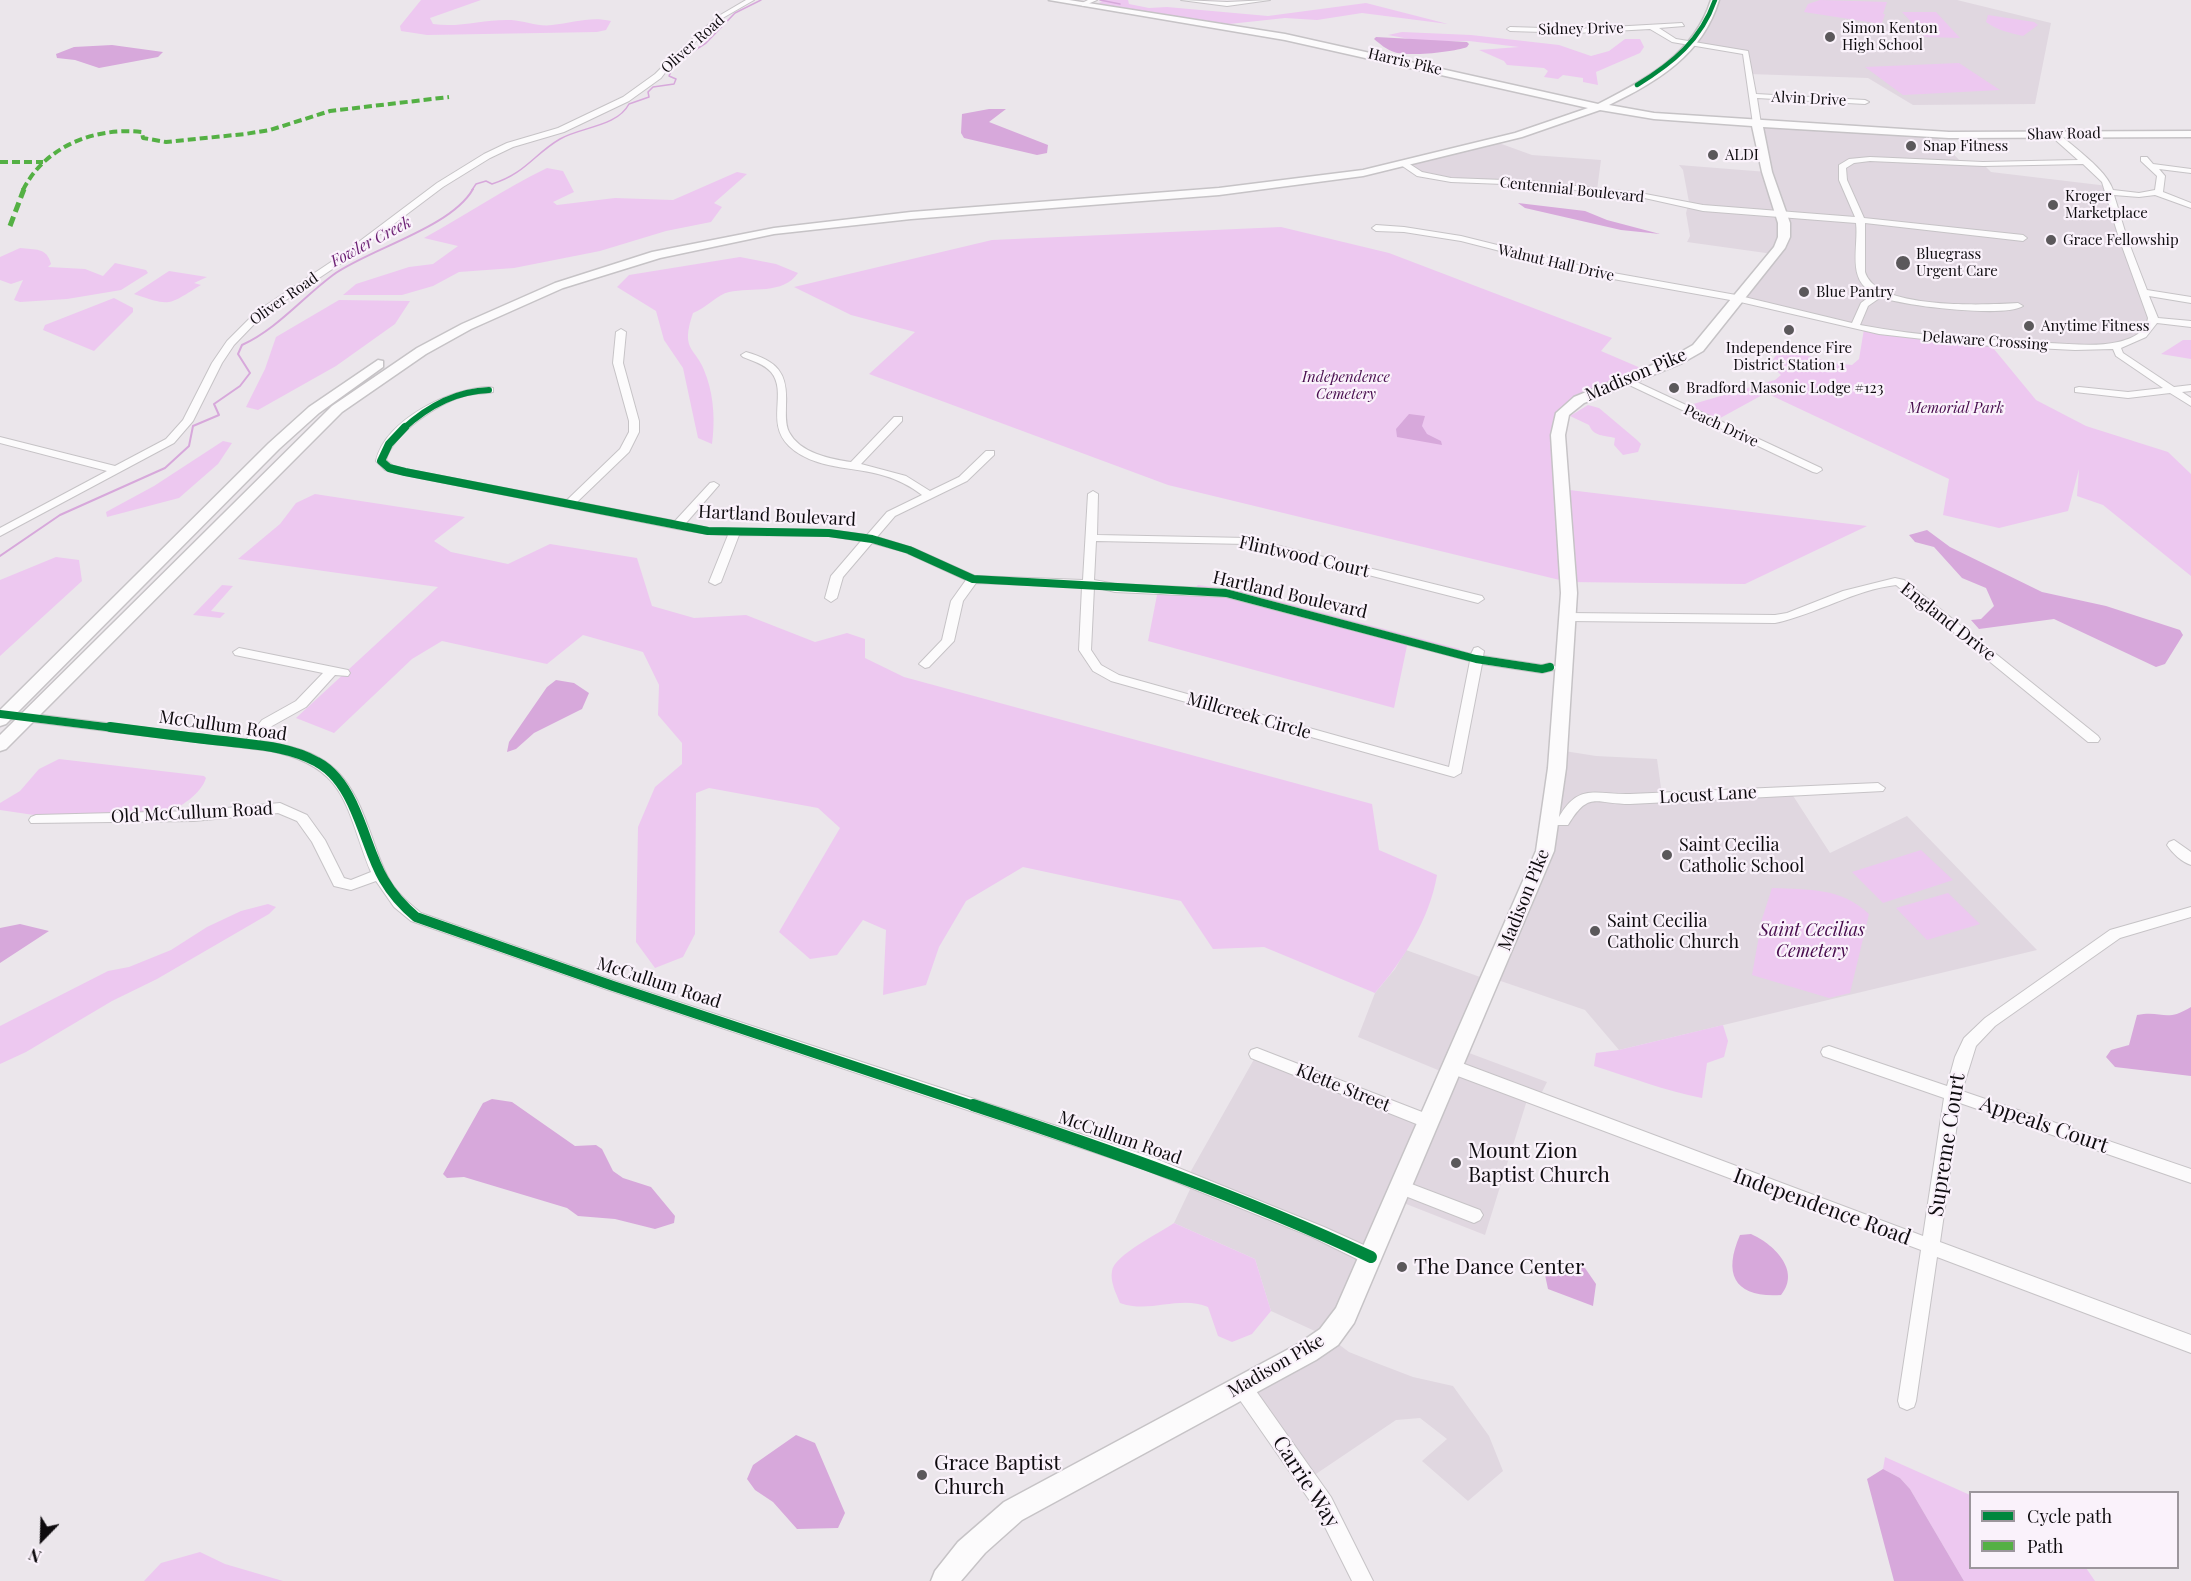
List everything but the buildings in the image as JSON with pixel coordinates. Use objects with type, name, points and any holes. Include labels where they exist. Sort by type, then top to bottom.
[{"type":"main road","name":"Harris Pike","points":[[1053,0],[1294,39],[1596,107],[1672,118],[1757,124]]},
{"type":"main road","points":[[0,745],[337,409],[373,381],[459,329],[538,293],[584,276],[665,253],[708,243],[809,226],[1289,183],[1368,172],[1496,142],[1596,107],[1646,80],[1692,45],[1707,23],[1714,0]]},
{"type":"main road","name":"Shaw Road","points":[[1757,124],[1949,135],[2191,134]]},
{"type":"main road","name":"Madison Pike","points":[[945,1581],[962,1557],[990,1527],[1012,1511],[1307,1353],[1329,1337],[1352,1303],[1537,875],[1545,851],[1557,768],[1557,668],[1567,617],[1569,593],[1560,472],[1560,423],[1563,413],[1579,400],[1677,360],[1698,348],[1710,336],[1782,242],[1785,230],[1767,172],[1757,124]]},
{"type":"main road","points":[[2,716],[257,462],[314,410],[399,351],[468,313],[516,292],[625,256],[763,226],[869,213],[1272,178],[1402,163]]},
{"type":"street","name":"Oliver Road","points":[[0,533],[160,447],[182,429],[230,343],[259,314],[343,258],[440,185],[487,156],[510,145],[554,133],[626,99],[658,76],[672,60],[719,18],[751,0]]},
{"type":"street","points":[[1083,4],[1094,0]]},
{"type":"street","points":[[1184,0],[1231,4],[1267,0]]},
{"type":"street","name":"Sidney Drive","points":[[1510,29],[1576,31],[1682,25]]},
{"type":"street","points":[[1652,27],[1669,39],[1692,45]]},
{"type":"street","name":"Madison Pike","points":[[1692,45],[1746,52],[1757,124]]},
{"type":"street","name":"Alvin Drive","points":[[1753,96],[1865,102]]},
{"type":"street","points":[[2054,134],[2106,181],[2123,238],[2153,320],[2191,324]]},
{"type":"street","points":[[2018,306],[1942,305],[1906,300],[1880,293],[1869,287],[1862,278],[1860,220],[1841,170],[1852,161],[1870,159],[1983,164],[2087,162]]},
{"type":"street","points":[[2157,194],[2161,188],[2161,176],[2147,162],[2191,171]]},
{"type":"street","name":"Centennial Boulevard","points":[[1402,163],[1420,174],[1442,179],[1530,183],[1640,195],[1689,207],[1860,220]]},
{"type":"street","points":[[2110,192],[2157,194],[2191,206]]},
{"type":"street","points":[[1860,220],[2023,238]]},
{"type":"street","name":"Walnut Hall Drive","points":[[1376,228],[1418,230],[1603,274],[1737,298]]},
{"type":"street","points":[[2144,292],[2191,298]]},
{"type":"street","points":[[1856,327],[1864,304],[1880,293]]},
{"type":"street","name":"Delaware Crossing","points":[[1737,298],[1856,327],[1952,341],[2115,346],[2141,337],[2152,326],[2153,320]]},
{"type":"street","points":[[569,504],[625,450],[634,432],[634,421],[618,363],[621,332]]},
{"type":"street","points":[[2115,346],[2119,354],[2191,403]]},
{"type":"street","points":[[746,355],[761,360],[781,379],[783,388],[780,424],[793,444],[820,458],[901,477],[929,495]]},
{"type":"street","name":"Peach Drive","points":[[1626,381],[1817,470]]},
{"type":"street","points":[[2079,390],[2118,395],[2169,387],[2191,388]]},
{"type":"street","name":"Hartland Boulevard","points":[[489,390],[466,393],[441,402],[402,430],[384,451],[381,461],[388,468],[405,472],[677,526],[734,533],[829,533],[872,539],[909,550],[973,579],[1226,593],[1477,655],[1542,669],[1557,668]]},
{"type":"street","points":[[853,466],[898,419]]},
{"type":"street","points":[[0,440],[117,470]]},
{"type":"street","points":[[831,598],[837,576],[872,539],[891,514],[963,479],[990,453]]},
{"type":"street","points":[[677,526],[714,485]]},
{"type":"street","name":"Millcreek Circle","points":[[1093,494],[1090,538],[1093,584],[1085,650],[1092,663],[1105,674],[1454,773],[1477,655]]},
{"type":"street","points":[[715,582],[734,533]]},
{"type":"street","name":"Flintwood Court","points":[[1090,538],[1247,541],[1478,599]]},
{"type":"street","points":[[925,664],[948,641],[957,601],[973,579]]},
{"type":"street","name":"England Drive","points":[[1567,617],[1775,619],[1790,616],[1847,593],[1895,581],[1900,582],[2093,739]]},
{"type":"street","points":[[239,652],[338,672],[301,704],[267,723],[245,744]]},
{"type":"street","name":"McCullum Road","points":[[2,716],[245,744],[302,755],[334,773],[348,792],[379,875],[396,901],[416,917],[1148,1163],[1318,1232],[1371,1257]]},
{"type":"street","name":"Locust Lane","points":[[1551,820],[1563,822],[1574,804],[1580,800],[1592,798],[1627,799],[1686,794],[1878,788]]},
{"type":"street","name":"Old McCullum Road","points":[[36,820],[194,816],[280,808],[302,818],[318,840],[339,882],[351,885],[379,875]]},
{"type":"street","points":[[2174,845],[2191,860]]},
{"type":"street","name":"Supreme Court","points":[[1907,1401],[1953,1094],[1963,1057],[1970,1042],[1990,1022],[2115,934],[2191,912]]},
{"type":"street","name":"Appeals Court","points":[[1829,1052],[2191,1176]]},
{"type":"street","name":"Klette Street","points":[[1257,1054],[1429,1122]]},
{"type":"street","name":"Independence Road","points":[[1453,1067],[2191,1344]]},
{"type":"street","points":[[1401,1187],[1474,1215]]},
{"type":"street","name":"Carrie Way","points":[[1242,1387],[1324,1504],[1363,1581]]},
{"type":"shaded area","points":[[1715,0],[1957,0],[2051,23],[2035,104],[1913,105],[1868,78],[1749,74],[1745,52],[1692,45]]},
{"type":"shaded area","points":[[1376,37],[1467,42],[1469,44],[1461,49],[1442,52],[1400,53],[1384,47],[1374,39]]},
{"type":"shaded area","points":[[112,45],[163,52],[158,57],[99,68],[75,60],[57,58],[56,54],[74,47]]},
{"type":"shaded area","points":[[989,109],[1006,109],[989,122],[1048,145],[1047,153],[1037,155],[964,138],[961,133],[962,114]]},
{"type":"shaded area","points":[[1757,124],[1934,134],[1963,164],[1983,164],[1991,172],[2108,186],[2152,326],[2126,343],[2078,347],[1890,333],[1737,298],[1773,254],[1687,242],[1690,236],[1686,213],[1689,202],[1683,170],[1679,165],[1767,172]]},
{"type":"shaded area","points":[[1496,142],[1532,155],[1601,160],[1597,190],[1433,177],[1402,163]]},
{"type":"shaded area","points":[[1518,203],[1585,211],[1607,220],[1660,234],[1621,230],[1525,208]]},
{"type":"shaded area","points":[[1409,414],[1425,416],[1422,426],[1427,434],[1441,441],[1442,445],[1397,437],[1396,429]]},
{"type":"shaded area","points":[[1927,530],[1950,547],[2042,592],[2106,606],[2180,630],[2183,635],[2165,664],[2156,667],[2054,619],[1979,629],[1971,620],[1981,619],[1994,606],[1986,588],[1962,578],[1934,547],[1915,542],[1909,535]]},
{"type":"shaded area","points":[[556,680],[574,683],[589,693],[582,709],[534,733],[516,749],[507,752],[509,742],[547,687]]},
{"type":"shaded area","points":[[1558,750],[1596,756],[1657,759],[1662,795],[1790,791],[1830,853],[1907,816],[2037,950],[1619,1050],[1585,1010],[1492,978],[1537,875]]},
{"type":"shaded area","points":[[20,924],[49,931],[0,963],[0,928]]},
{"type":"shaded area","points":[[1406,950],[1491,981],[1461,1050],[1547,1082],[1538,1100],[1528,1097],[1485,1235],[1396,1200],[1329,1337],[1349,1352],[1379,1364],[1413,1377],[1453,1386],[1489,1436],[1503,1471],[1468,1501],[1422,1461],[1447,1439],[1420,1418],[1396,1420],[1307,1480],[1242,1387],[1328,1337],[1271,1311],[1255,1259],[1174,1223],[1194,1181],[1187,1178],[1257,1054],[1429,1122],[1450,1075],[1358,1037],[1375,993],[1395,969]]},
{"type":"shaded area","points":[[2191,1007],[2191,1076],[2115,1067],[2106,1057],[2111,1050],[2129,1045],[2137,1015],[2169,1015]]},
{"type":"shaded area","points":[[492,1099],[512,1102],[575,1146],[596,1145],[602,1149],[613,1171],[623,1178],[651,1187],[675,1216],[674,1223],[655,1229],[615,1219],[578,1216],[567,1208],[464,1177],[447,1178],[443,1174],[483,1103]]},
{"type":"shaded area","points":[[1751,1234],[1768,1244],[1782,1258],[1788,1276],[1787,1286],[1781,1295],[1753,1293],[1737,1282],[1732,1262],[1735,1249],[1740,1235]]},
{"type":"shaded area","points":[[1565,1264],[1585,1268],[1596,1284],[1593,1306],[1548,1289],[1545,1275]]},
{"type":"shaded area","points":[[796,1435],[815,1443],[845,1513],[838,1528],[797,1529],[773,1502],[755,1490],[747,1479],[753,1465]]},
{"type":"shaded area","points":[[1883,1469],[1900,1478],[1910,1489],[1964,1581],[1894,1581],[1867,1479]]},
{"type":"green space","points":[[421,0],[481,0],[430,18],[433,24],[453,25],[511,20],[547,25],[589,20],[611,21],[606,30],[597,32],[427,35],[401,31],[400,26]]},
{"type":"green space","points":[[1104,0],[1128,0],[1129,4],[1149,8],[1167,7],[1268,16],[1366,3],[1448,24],[1362,13],[1317,20],[1285,18],[1229,24],[1099,3]]},
{"type":"green space","points":[[1820,0],[1887,2],[1882,23],[1875,23],[1804,12],[1808,4]]},
{"type":"green space","points":[[1902,12],[1936,12],[1960,38],[1925,37]]},
{"type":"green space","points":[[1988,15],[2034,22],[2038,25],[2023,36],[1990,25],[1986,22]]},
{"type":"green space","points":[[1402,32],[1471,35],[1559,45],[1591,56],[1609,51],[1625,39],[1640,39],[1644,47],[1640,53],[1596,72],[1598,85],[1583,82],[1583,78],[1563,75],[1558,79],[1544,77],[1548,71],[1544,68],[1507,65],[1504,61],[1479,50],[1519,47],[1469,41],[1420,41],[1388,35]]},
{"type":"green space","points":[[1959,63],[2000,90],[1903,95],[1865,67]]},
{"type":"green space","points":[[547,168],[563,171],[574,192],[553,202],[557,205],[615,198],[673,200],[737,172],[747,174],[714,203],[722,207],[711,222],[666,231],[600,251],[514,268],[459,272],[433,286],[402,295],[343,295],[356,284],[409,267],[433,264],[458,246],[424,238]]},
{"type":"green space","name":"Independence Cemetery","points":[[1281,227],[1389,253],[1612,338],[1601,351],[1650,372],[1608,387],[1563,413],[1561,489],[1867,526],[1745,584],[1568,582],[1168,485],[869,374],[915,332],[851,315],[794,287],[992,240]]},
{"type":"green space","points":[[20,248],[43,252],[51,264],[48,267],[85,269],[103,276],[115,263],[146,270],[148,273],[121,290],[67,299],[20,302],[14,300],[23,280],[11,284],[0,280],[0,257]]},
{"type":"green space","points":[[740,257],[776,264],[798,273],[784,285],[725,293],[693,313],[689,326],[689,343],[703,368],[711,394],[712,444],[698,438],[683,368],[664,340],[656,311],[617,287],[629,275]]},
{"type":"green space","points":[[169,271],[207,277],[194,283],[201,285],[169,302],[156,301],[134,294]]},
{"type":"green space","points":[[114,298],[133,308],[133,312],[94,351],[43,330],[45,325]]},
{"type":"green space","points":[[339,300],[410,301],[395,324],[336,366],[258,410],[246,407],[265,369],[276,337]]},
{"type":"green space","name":"Memorial Park","points":[[1864,329],[1989,343],[2036,400],[2086,426],[2168,452],[2191,474],[2191,576],[2103,505],[2077,496],[2079,469],[2068,511],[1999,528],[1943,515],[1949,479],[1766,393],[1713,422],[1683,407],[1775,380],[1781,375],[1770,364],[1781,348],[1833,363],[1852,365],[1859,359]]},
{"type":"green space","points":[[2183,340],[2191,340],[2191,359],[2161,354]]},
{"type":"green space","points":[[1588,405],[1599,408],[1637,440],[1641,444],[1638,452],[1623,455],[1614,445],[1615,438],[1597,434],[1589,425],[1570,416]]},
{"type":"green space","points":[[223,441],[232,443],[218,464],[179,498],[107,517],[106,512],[154,486]]},
{"type":"green space","points":[[315,494],[465,517],[434,541],[451,552],[508,564],[550,544],[637,558],[652,606],[694,618],[746,615],[815,642],[847,633],[865,639],[865,658],[904,677],[1372,804],[1379,850],[1437,875],[1422,923],[1396,967],[1375,993],[1264,947],[1213,949],[1181,901],[1023,867],[966,901],[939,947],[926,985],[883,995],[886,930],[863,920],[837,955],[810,959],[779,932],[840,828],[818,808],[709,788],[696,793],[695,934],[683,957],[655,968],[636,942],[638,827],[655,787],[682,764],[682,743],[658,715],[659,685],[643,652],[583,635],[547,664],[442,641],[412,659],[334,733],[296,718],[438,587],[238,559],[280,524],[296,503]]},
{"type":"green space","points":[[56,557],[79,560],[82,581],[0,656],[0,580]]},
{"type":"green space","points":[[222,585],[233,586],[211,611],[225,613],[220,618],[193,615]]},
{"type":"green space","points":[[1198,585],[1241,591],[1460,649],[1458,651],[1195,588]]},
{"type":"green space","points":[[1158,590],[1203,590],[1408,641],[1394,708],[1148,641]]},
{"type":"green space","points":[[59,759],[206,778],[200,790],[189,800],[165,813],[34,815],[0,810],[0,803],[20,791],[39,769]]},
{"type":"green space","points":[[1921,850],[1953,880],[1883,903],[1852,872]]},
{"type":"green space","name":"Saint Cecilias Cemetery","points":[[1772,888],[1836,894],[1858,905],[1869,914],[1850,993],[1829,998],[1752,975],[1762,919]]},
{"type":"green space","points":[[1948,893],[1980,924],[1927,940],[1896,908]]},
{"type":"green space","points":[[268,904],[276,907],[269,914],[157,979],[112,1001],[26,1052],[0,1064],[0,1026],[108,971],[129,967],[171,950],[207,927],[241,911]]},
{"type":"green space","points":[[1723,1025],[1728,1041],[1724,1057],[1707,1063],[1702,1098],[1661,1088],[1594,1066],[1596,1053],[1619,1050]]},
{"type":"green space","points":[[1174,1223],[1255,1259],[1271,1311],[1252,1334],[1232,1342],[1218,1336],[1208,1307],[1197,1304],[1175,1303],[1142,1307],[1120,1303],[1112,1279],[1115,1265],[1129,1251]]},
{"type":"green space","points":[[1885,1457],[1969,1495],[1969,1569],[2087,1569],[2095,1581],[1964,1581],[1910,1489],[1900,1478],[1883,1469]]},
{"type":"green space","points":[[200,1552],[225,1564],[283,1581],[144,1581],[161,1563]]},
{"type":"waterway","name":"Fowler Creek","points":[[472,190],[476,184],[486,181],[492,184],[513,175],[560,139],[616,117],[629,104],[649,97],[648,92],[653,87],[674,84],[676,79],[669,76],[674,64],[706,43],[735,13],[761,0]]},
{"type":"waterway","points":[[1100,0],[1120,4]]},
{"type":"waterway","name":"Fowler Creek","points":[[0,556],[60,515],[165,468],[189,446],[193,426],[219,415],[214,404],[240,386],[250,373],[238,354],[242,345],[267,331],[333,275],[348,265],[408,237],[447,215],[462,203],[473,189]]},
{"type":"marked path","points":[[10,226],[23,190],[39,167],[64,147],[95,134],[126,130],[142,132],[143,138],[166,142],[245,134],[270,130],[330,111],[449,97]]},
{"type":"marked path","points":[[0,162],[43,162]]},
{"type":"cycle path","points":[[1637,85],[1663,69],[1695,40],[1710,15],[1715,0]]},
{"type":"cycle path","points":[[489,390],[458,395],[430,409],[397,434],[383,453],[381,461],[389,468],[405,472],[708,531],[829,533],[872,539],[909,550],[973,579],[1097,584],[1115,588],[1226,593],[1476,659],[1542,669],[1550,667]]},
{"type":"cycle path","points":[[0,714],[270,747],[310,758],[328,769],[342,784],[352,801],[378,872],[399,903],[416,917],[613,986],[1148,1163],[1318,1232],[1371,1257]]},
{"type":"place","name":"Simon Kenton High School","points":[[1830,37]]},
{"type":"place","name":"Snap Fitness","points":[[1911,146]]},
{"type":"place","name":"ALDI","points":[[1713,155]]},
{"type":"place","name":"Kroger Marketplace","points":[[2053,205]]},
{"type":"place","name":"Grace Fellowship","points":[[2051,240]]},
{"type":"place","name":"Bluegrass Urgent Care","points":[[1903,263]]},
{"type":"place","name":"Blue Pantry","points":[[1804,292]]},
{"type":"place","name":"Anytime Fitness","points":[[2029,326]]},
{"type":"place","name":"Independence Fire District Station 1","points":[[1789,330]]},
{"type":"place","name":"Bradford Masonic Lodge #123","points":[[1674,388]]},
{"type":"place","name":"Saint Cecilia Catholic School","points":[[1667,855]]},
{"type":"place","name":"Saint Cecilia Catholic Church","points":[[1595,931]]},
{"type":"place","name":"Mount Zion Baptist Church","points":[[1456,1163]]},
{"type":"place","name":"The Dance Center","points":[[1402,1267]]},
{"type":"place","name":"Grace Baptist Church","points":[[922,1475]]}]
